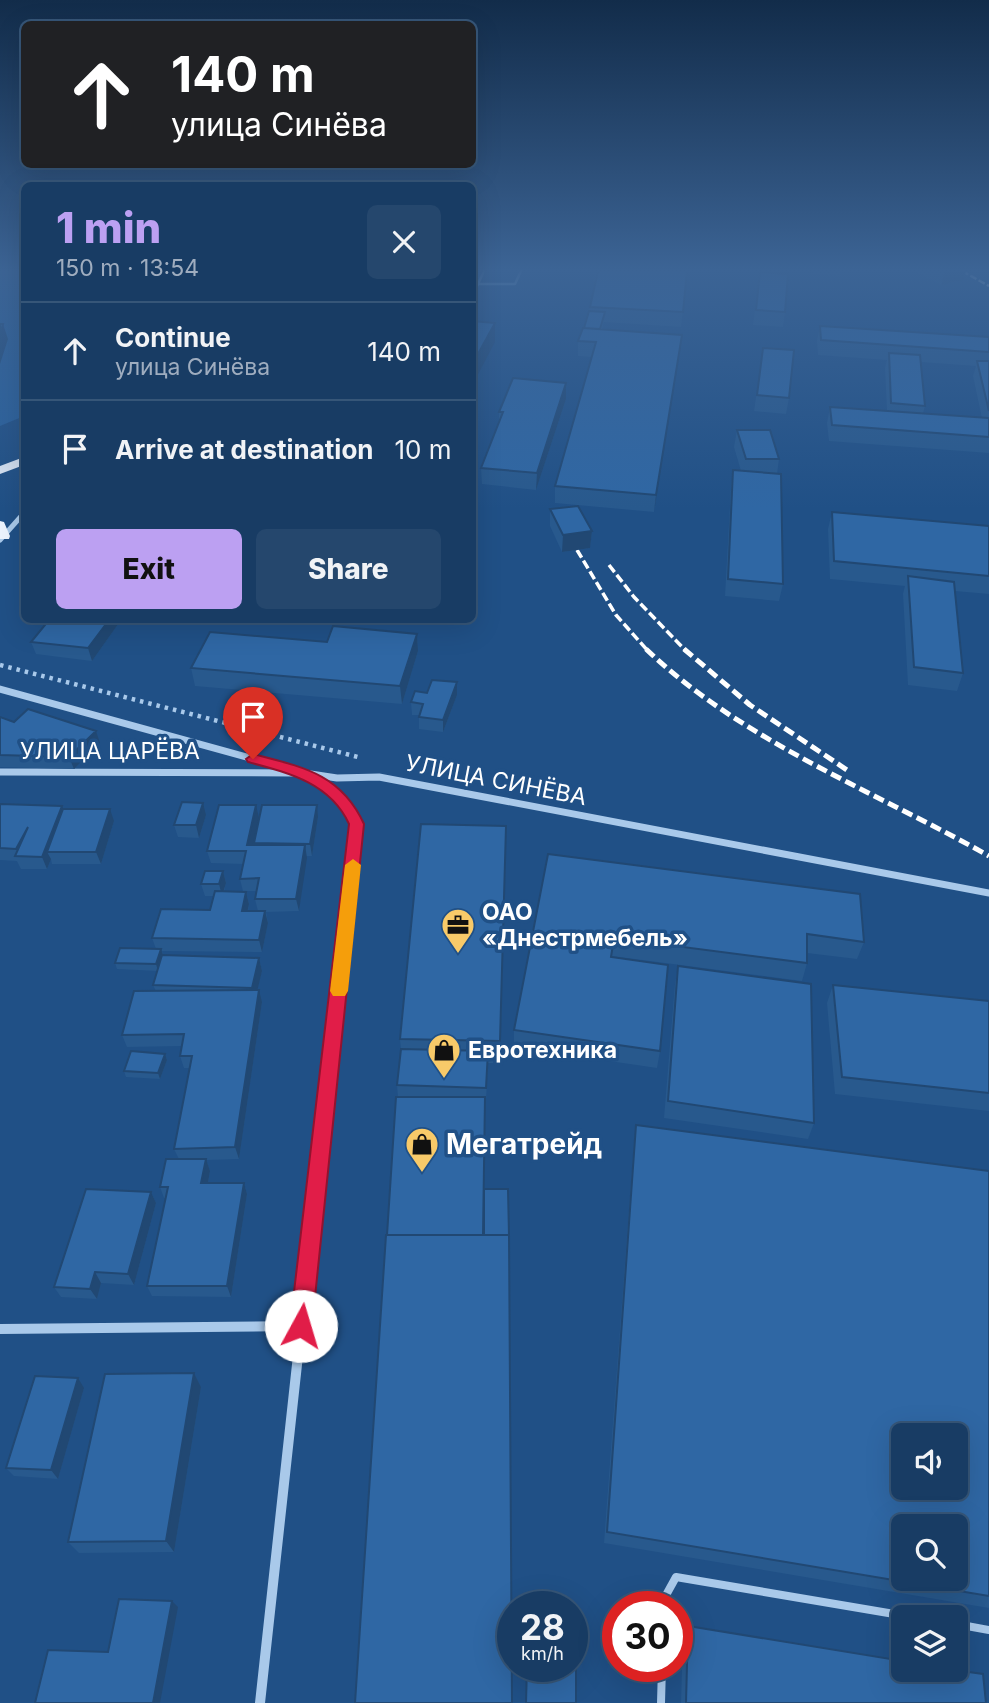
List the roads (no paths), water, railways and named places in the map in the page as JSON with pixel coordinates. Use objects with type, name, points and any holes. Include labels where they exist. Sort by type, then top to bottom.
[{"type":"main road","points":[[0,470],[21,462]]},
{"type":"street","points":[[1,534],[21,516]]},
{"type":"street","name":"УЛИЦА СИНЁВА","points":[[0,689],[304,773],[337,778],[379,777],[989,893]]},
{"type":"street","name":"УЛИЦА ЦАРЁВА","points":[[0,772],[304,773]]},
{"type":"street","points":[[260,1703],[356,824],[348,805],[337,794],[304,773]]},
{"type":"street","points":[[0,1329],[301,1326]]},
{"type":"lane","points":[[669,1591],[677,1577],[891,1613]]},
{"type":"lane","points":[[968,1626],[989,1630]]},
{"type":"lane","points":[[661,1703],[662,1682]]},
{"type":"railway","points":[[577,550],[616,615],[647,650]]},
{"type":"railway","points":[[609,565],[634,597],[684,649]]},
{"type":"railway","points":[[684,649],[750,705],[850,772]]},
{"type":"railway","points":[[647,650],[684,682],[766,738],[989,856]]},
{"type":"place","name":"ОАО «Днестрмебель»","points":[[458,955]]},
{"type":"place","name":"Евротехника","points":[[444,1080]]},
{"type":"place","name":"Мегатрейд","points":[[422,1174]]}]
